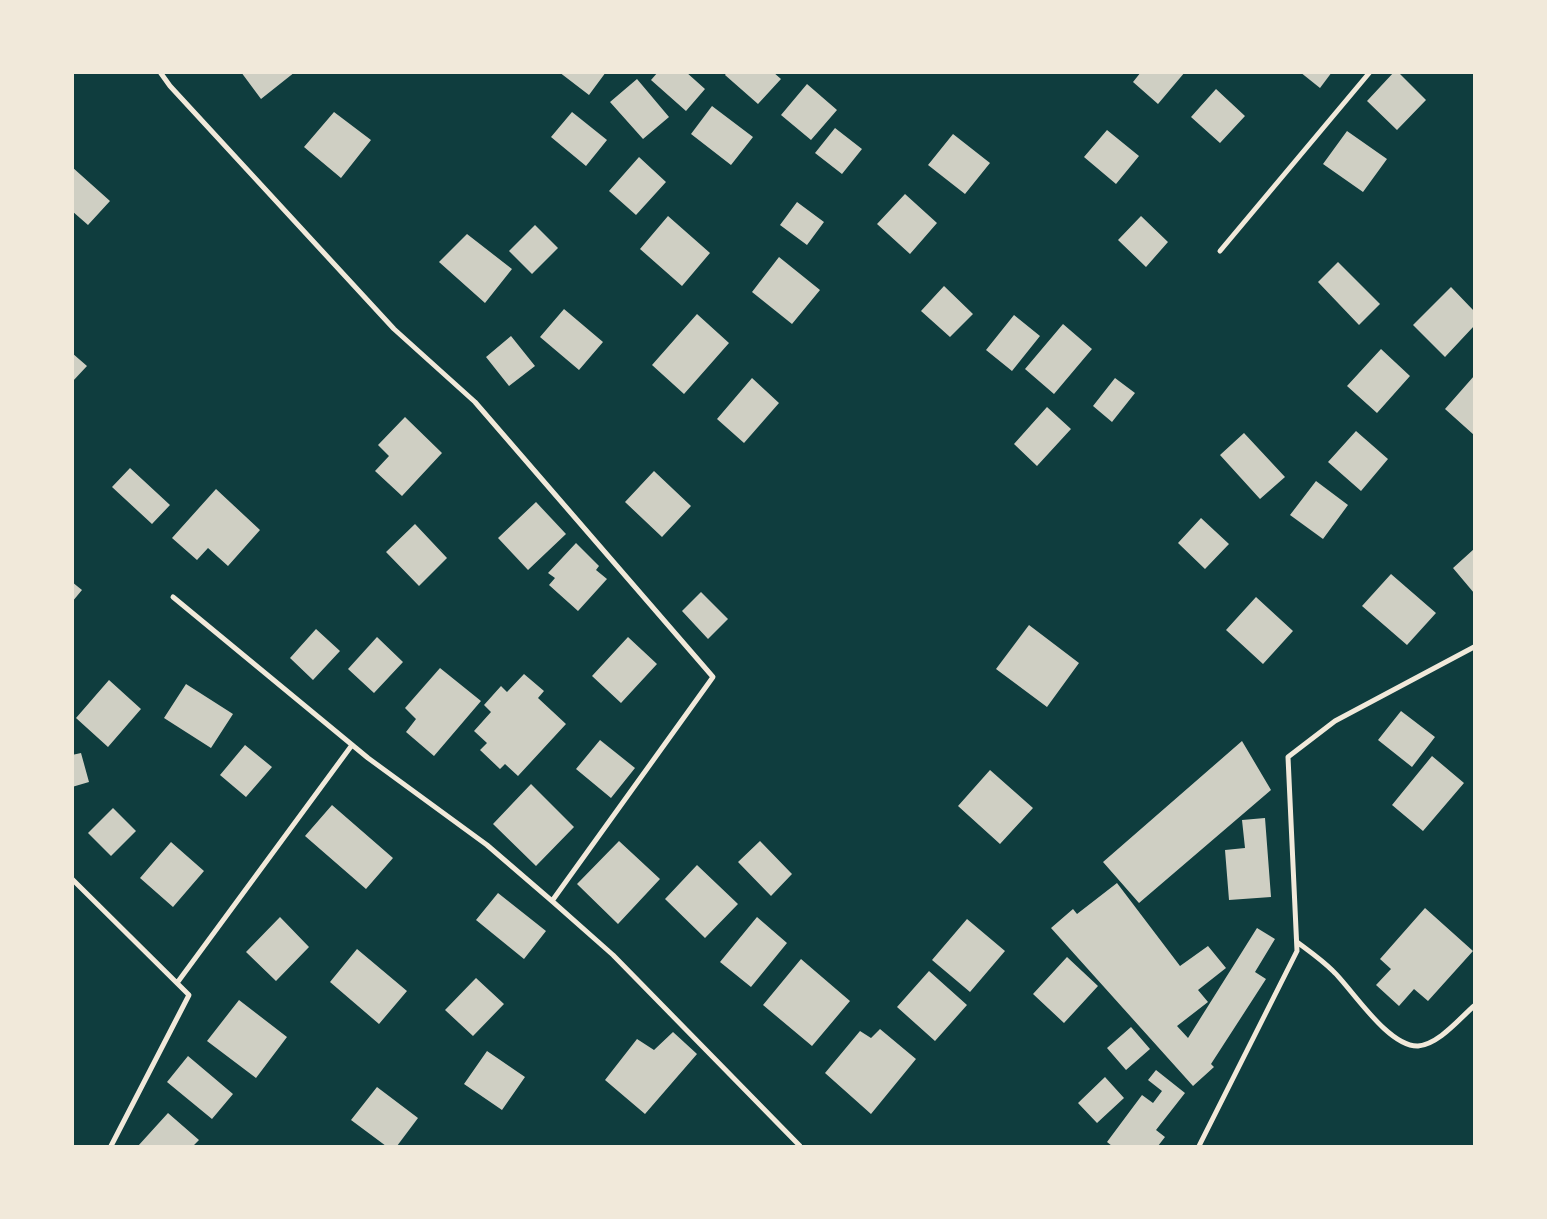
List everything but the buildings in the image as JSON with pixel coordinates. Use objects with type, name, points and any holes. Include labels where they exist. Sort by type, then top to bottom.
[{"type":"street","points":[[160,72],[170,86],[394,329],[475,402],[714,677],[552,902]]},
{"type":"street","points":[[1220,251],[1370,72]]},
{"type":"street","points":[[173,597],[352,745],[487,845],[613,955],[800,1146]]},
{"type":"street","points":[[1199,1146],[1297,951],[1288,758],[1335,721],[1474,647]]},
{"type":"street","points":[[177,983],[352,745]]},
{"type":"street","points":[[72,879],[189,995],[111,1146]]},
{"type":"street","points":[[1297,942],[1333,971],[1375,1021],[1396,1037],[1417,1046],[1433,1042],[1474,1006]]}]
